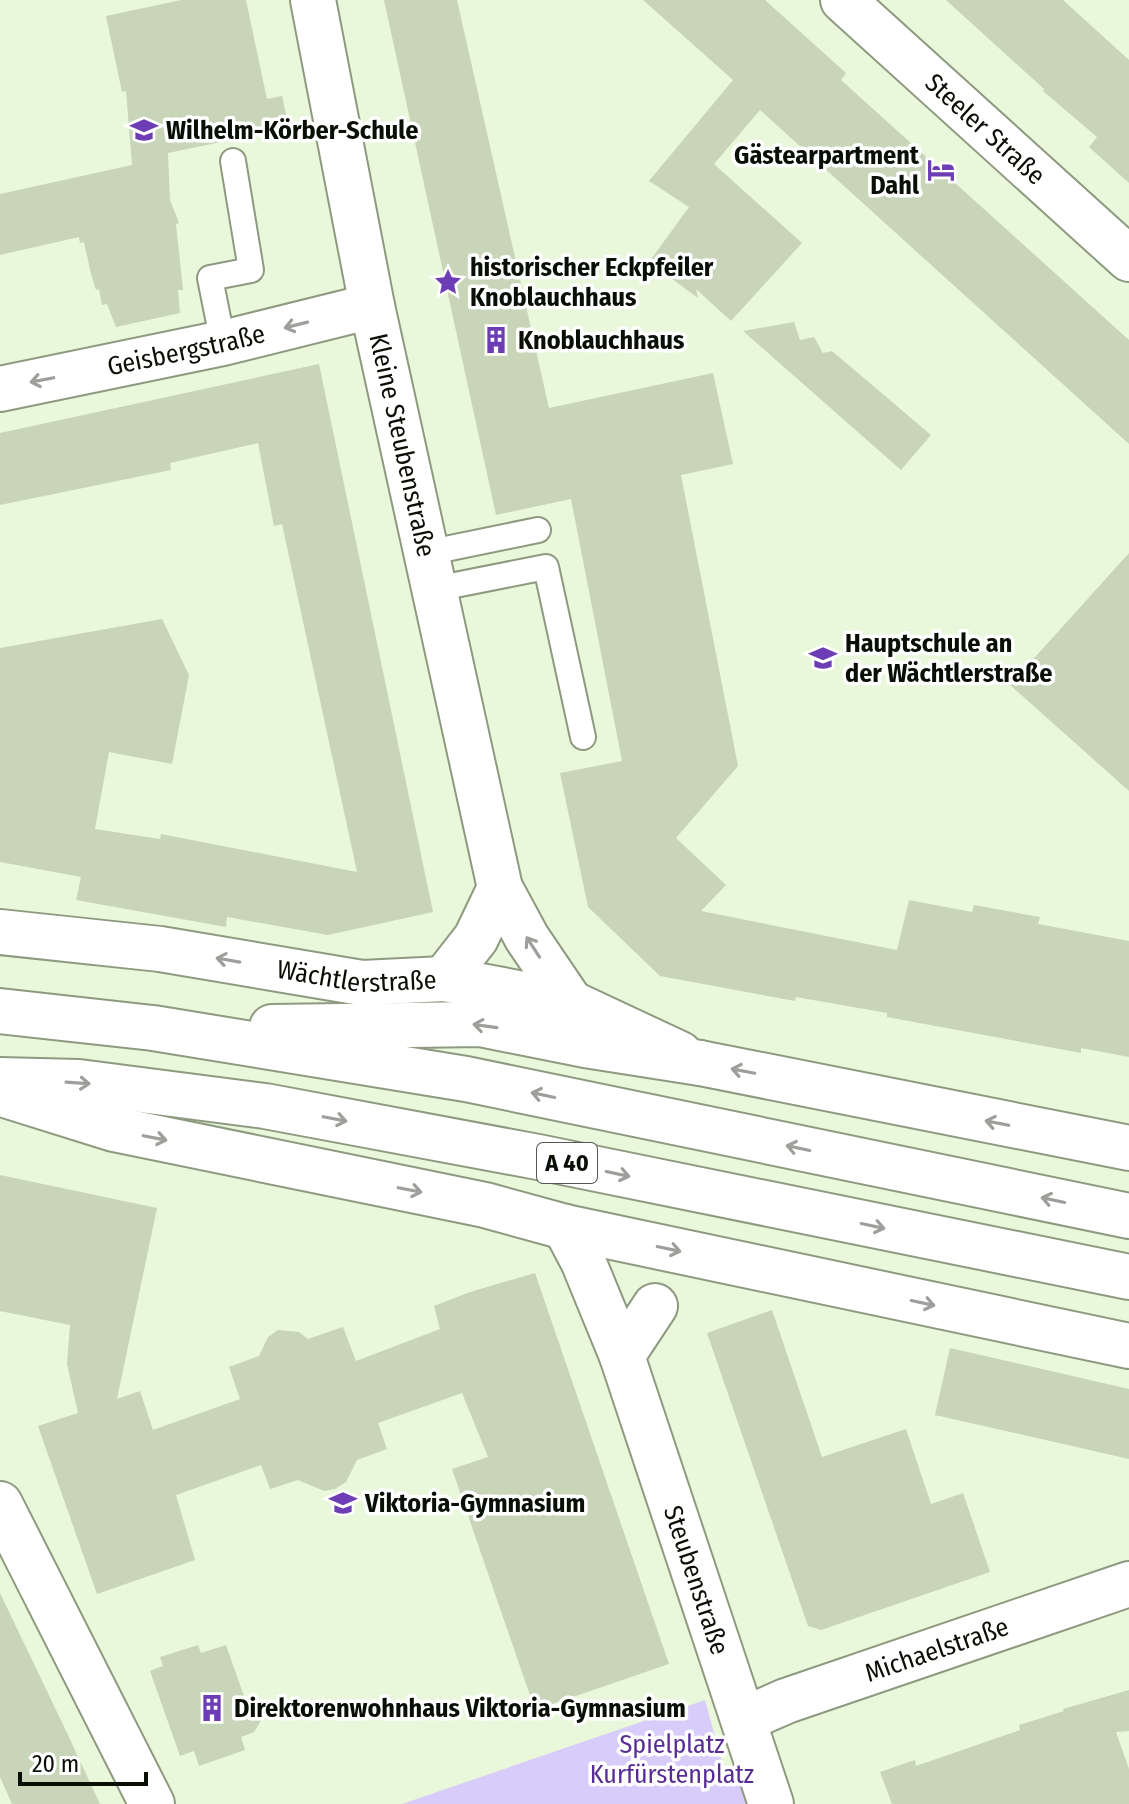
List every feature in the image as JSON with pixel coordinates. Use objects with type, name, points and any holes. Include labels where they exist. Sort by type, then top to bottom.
[{"type":"main road","name":"Kleine Steubenstraße","points":[[313,0],[372,306],[500,888],[527,938],[571,1003]]},
{"type":"main road","name":"Steeler Straße","points":[[843,0],[1129,259]]},
{"type":"main road","name":"Geisbergstraße","points":[[0,389],[223,343],[372,306]]},
{"type":"main road","points":[[444,979],[476,938],[500,888]]},
{"type":"main road","name":"Wächtlerstraße","points":[[0,932],[160,949],[362,983],[444,979],[571,1003],[700,1063]]},
{"type":"main road","name":"A 40","points":[[0,1011],[153,1028],[466,1079],[1129,1216]]},
{"type":"main road","points":[[153,1028],[480,1024],[700,1063],[1129,1148]]},
{"type":"main road","name":"A 40","points":[[0,1080],[79,1082],[265,1106],[554,1160],[1129,1277]]},
{"type":"main road","points":[[0,1093],[114,1129],[485,1205],[565,1227],[1129,1346]]},
{"type":"main road","name":"Steubenstraße","points":[[565,1227],[583,1261],[622,1356],[771,1804]]},
{"type":"main road","points":[[622,1356],[655,1306]]},
{"type":"main road","points":[[3,1516],[152,1804]]},
{"type":"main road","name":"Michaelstraße","points":[[745,1719],[786,1701],[1129,1584]]},
{"type":"lane","points":[[223,343],[210,278],[251,270],[233,161]]},
{"type":"lane","points":[[430,571],[538,530]]},
{"type":"lane","points":[[430,571],[546,567],[583,737]]},
{"type":"green space","name":"Spielplatz Kurfürstenplatz","points":[[705,1700],[727,1780],[741,1775],[750,1804],[402,1804]]},
{"type":"building","points":[[181,0],[246,0],[267,99],[282,96],[289,128],[168,153],[170,200],[179,223],[176,224],[183,290],[178,290],[180,313],[116,327],[107,304],[102,305],[84,242],[80,243],[79,237],[0,255],[0,194],[132,165],[126,91],[122,92],[106,16]]},
{"type":"building","points":[[384,0],[457,0],[549,408],[713,373],[733,464],[681,475],[738,766],[676,838],[726,885],[701,911],[897,950],[909,900],[972,912],[974,905],[1040,917],[1038,924],[1129,941],[1129,1057],[1081,1048],[1081,1053],[887,1017],[887,1013],[796,997],[795,1001],[660,976],[588,907],[560,773],[622,761],[571,499],[496,515]]},
{"type":"building","points":[[643,0],[765,0],[846,73],[841,80],[1129,340],[1129,444],[760,110],[714,164],[802,243],[731,321],[696,289],[698,298],[649,262],[689,207],[649,181],[733,80]]},
{"type":"building","points":[[946,0],[1063,0],[1129,60],[1129,183],[1089,147],[1097,137]]},
{"type":"building","points":[[794,322],[800,340],[814,337],[823,353],[832,351],[931,435],[901,470],[743,331]]},
{"type":"building","points":[[319,364],[433,912],[328,935],[227,917],[226,927],[76,900],[81,877],[0,862],[0,648],[162,619],[189,675],[172,764],[109,752],[95,829],[160,839],[161,834],[357,872],[282,524],[274,526],[258,443],[170,463],[171,470],[0,505],[0,433]]},
{"type":"building","points":[[1129,553],[1129,791],[1010,685]]},
{"type":"building","points":[[0,1175],[157,1208],[117,1399],[140,1391],[153,1430],[240,1399],[229,1367],[259,1356],[268,1337],[278,1330],[299,1332],[308,1339],[343,1327],[356,1361],[440,1329],[434,1306],[535,1273],[669,1664],[535,1710],[452,1469],[488,1457],[462,1393],[378,1423],[387,1449],[357,1460],[346,1482],[335,1489],[324,1491],[298,1480],[270,1489],[261,1465],[176,1495],[195,1560],[97,1594],[38,1426],[78,1413],[67,1364],[70,1325],[0,1311]]},
{"type":"building","points":[[772,1310],[822,1457],[906,1429],[931,1504],[963,1493],[990,1572],[821,1630],[808,1626],[707,1333]]},
{"type":"building","points":[[950,1348],[1129,1389],[1129,1459],[935,1415]]},
{"type":"building","points":[[0,1593],[100,1804],[12,1804],[0,1777]]},
{"type":"building","name":"Direktorenwohnhaus Viktoria-Gymnasium","points":[[198,1645],[201,1653],[226,1645],[245,1699],[269,1708],[254,1732],[241,1737],[245,1750],[199,1766],[194,1751],[180,1756],[150,1671],[163,1666],[160,1657]]},
{"type":"building","points":[[1129,1690],[1129,1731],[1116,1732],[1129,1769],[1129,1804],[892,1804],[880,1772],[915,1760],[916,1766],[1020,1730],[1019,1725],[1063,1709]]},
{"type":"place","name":"Wilhelm-Körber-Schule","points":[[144,130]]},
{"type":"place","name":"Gästearpartment Dahl","points":[[941,170]]},
{"type":"place","name":"historischer Eckpfeiler Knoblauchhaus","points":[[448,282]]},
{"type":"place","name":"Knoblauchhaus","points":[[496,340]]},
{"type":"place","name":"Hauptschule an der Wächtlerstraße","points":[[823,658]]},
{"type":"place","name":"Viktoria-Gymnasium","points":[[343,1503]]},
{"type":"place","name":"Direktorenwohnhaus Viktoria-Gymnasium","points":[[212,1708]]}]
